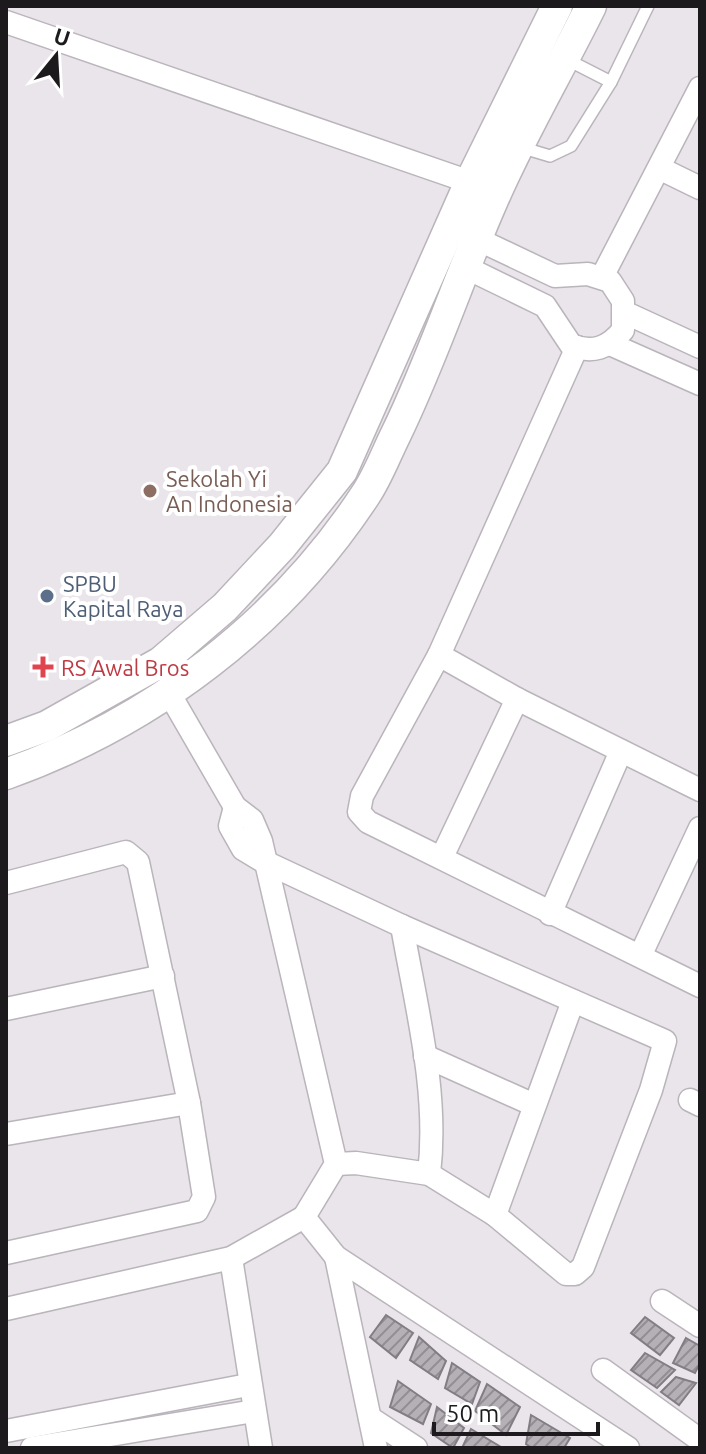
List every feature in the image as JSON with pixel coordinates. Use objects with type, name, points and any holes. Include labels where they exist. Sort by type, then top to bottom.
[{"type":"main road","points":[[6,741],[47,726],[161,662],[225,607],[282,546],[342,471],[470,182],[557,6]]},
{"type":"main road","points":[[6,774],[60,755],[169,693],[252,630],[312,565],[367,493],[404,418],[517,146],[591,6]]},
{"type":"main road","points":[[373,405],[404,418]]},
{"type":"street","points":[[6,22],[470,182]]},
{"type":"street","points":[[602,277],[661,169],[700,88]]},
{"type":"street","points":[[661,169],[700,188]]},
{"type":"street","points":[[467,268],[545,306],[562,337],[577,347],[594,350],[610,344],[623,330],[626,313],[618,290],[602,277],[555,276],[477,239]]},
{"type":"street","points":[[626,313],[700,347]]},
{"type":"street","points":[[610,344],[700,384]]},
{"type":"street","points":[[577,347],[439,655],[362,796],[359,812],[368,822],[550,914],[641,954],[700,986]]},
{"type":"street","points":[[439,655],[517,699],[700,790]]},
{"type":"street","points":[[6,1309],[231,1258],[304,1217],[336,1164],[263,861],[261,841],[252,820],[235,807],[169,693]]},
{"type":"street","points":[[442,857],[517,699]]},
{"type":"street","points":[[550,914],[621,751]]},
{"type":"street","points":[[641,954],[700,828]]},
{"type":"street","points":[[6,883],[126,852],[138,862],[189,1103],[204,1197],[200,1209],[6,1253]]},
{"type":"street","points":[[263,861],[402,926],[664,1038],[665,1046],[651,1090],[579,1272],[566,1274],[495,1215],[429,1174],[356,1163],[336,1164]]},
{"type":"street","points":[[402,926],[425,1056],[433,1139],[429,1174]]},
{"type":"street","points":[[6,1009],[163,976]]},
{"type":"street","points":[[495,1215],[573,1001]]},
{"type":"street","points":[[425,1056],[534,1105]]},
{"type":"street","points":[[6,1134],[189,1103]]},
{"type":"street","points":[[304,1217],[336,1257],[628,1448]]},
{"type":"street","points":[[336,1257],[376,1448]]},
{"type":"street","points":[[231,1258],[248,1385],[261,1448]]},
{"type":"street","points":[[662,1301],[700,1326]]},
{"type":"street","points":[[603,1370],[700,1440]]},
{"type":"street","points":[[32,1448],[248,1385]]},
{"type":"street","points":[[6,1431],[254,1411]]},
{"type":"street","points":[[370,1418],[416,1448]]},
{"type":"lane","points":[[517,146],[550,156],[571,146],[611,82],[648,6]]},
{"type":"lane","points":[[565,59],[611,82]]},
{"type":"building","points":[[386,1315],[413,1333],[396,1358],[370,1337]]},
{"type":"building","points":[[645,1317],[674,1338],[660,1355],[631,1333]]},
{"type":"building","points":[[419,1337],[446,1361],[438,1379],[410,1360]]},
{"type":"building","points":[[686,1338],[700,1346],[700,1363],[695,1373],[673,1363]]},
{"type":"building","points":[[645,1353],[675,1370],[657,1388],[631,1370]]},
{"type":"building","points":[[452,1363],[480,1382],[472,1404],[445,1388]]},
{"type":"building","points":[[676,1377],[696,1383],[679,1405],[661,1392]]},
{"type":"building","points":[[398,1381],[431,1404],[423,1424],[390,1407]]},
{"type":"building","points":[[487,1384],[520,1407],[506,1435],[475,1411]]},
{"type":"building","points":[[437,1407],[464,1428],[453,1448],[431,1433]]},
{"type":"building","points":[[531,1415],[570,1438],[564,1448],[532,1448],[526,1444]]},
{"type":"building","points":[[471,1429],[501,1447],[501,1448],[462,1448]]},
{"type":"place","name":"Sekolah Yi An Indonesia","points":[[150,491]]},
{"type":"place","name":"SPBU Kapital Raya","points":[[47,596]]},
{"type":"place","name":"RS Awal Bros","points":[[43,667]]}]
